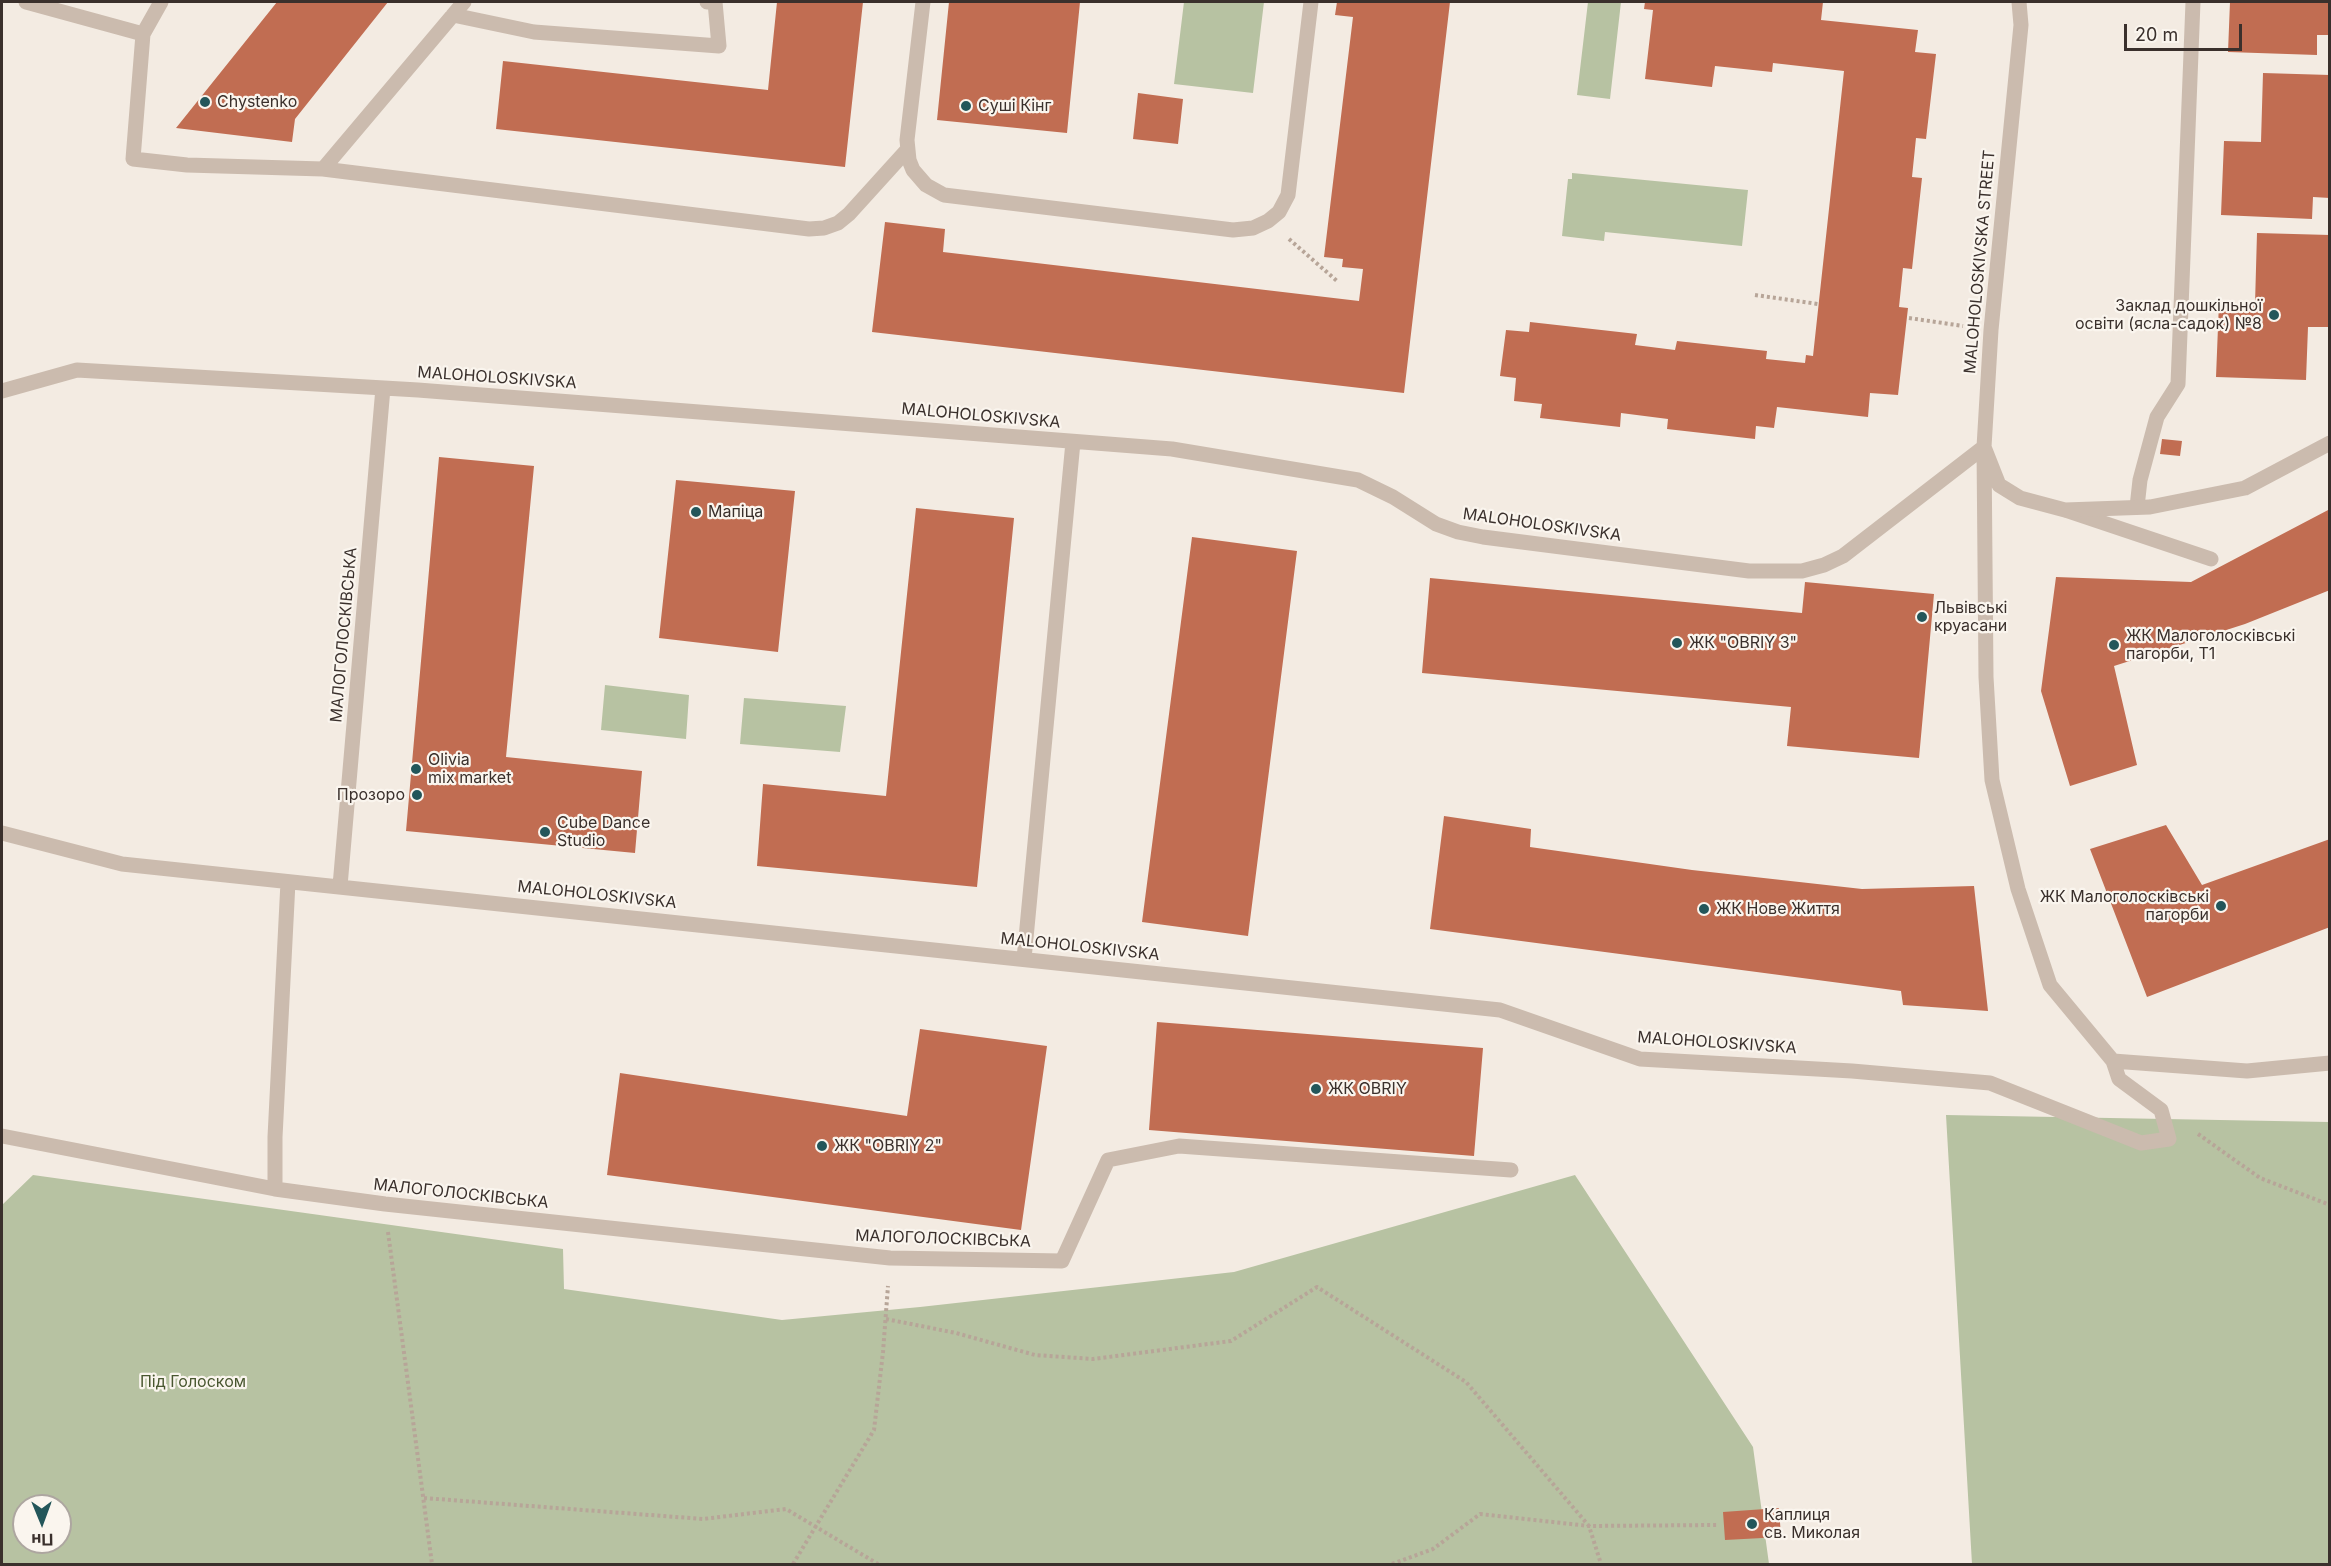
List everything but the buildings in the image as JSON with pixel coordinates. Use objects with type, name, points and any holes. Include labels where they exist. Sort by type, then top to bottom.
[{"type":"street","points":[[26,2],[143,34]]},
{"type":"street","points":[[160,2],[143,34],[133,159],[187,165],[323,169],[809,229],[824,228],[838,223],[849,214],[907,150]]},
{"type":"street","points":[[323,169],[464,2]]},
{"type":"street","points":[[453,15],[534,32],[719,46],[715,2],[707,2]]},
{"type":"street","points":[[923,2],[907,150],[918,178],[934,191],[944,195],[1233,230],[1253,228],[1268,221],[1279,212],[1288,195],[1311,2]]},
{"type":"street","name":"MALOHOLOSKIVSKA STREET","points":[[1984,447],[1991,330],[2021,25],[2019,2]]},
{"type":"street","points":[[2137,507],[2139,480],[2157,417],[2178,384],[2193,2]]},
{"type":"street","name":"MALOHOLOSKIVSKA","points":[[2,391],[78,370],[383,388],[1172,449],[1358,480],[1394,497],[1436,524],[1458,532],[1749,572],[1802,570],[1824,566],[1843,556],[1984,447]]},
{"type":"street","name":"МАЛОГОЛОСКІВСЬКА","points":[[340,886],[383,388]]},
{"type":"street","points":[[1024,959],[1073,442]]},
{"type":"street","points":[[2065,510],[2150,507],[2245,488],[2330,443]]},
{"type":"street","points":[[1984,447],[1999,485],[2020,498],[2065,510],[2211,559]]},
{"type":"street","points":[[1984,447],[1986,676],[1992,780],[2018,889],[2050,985],[2113,1061],[2247,1071],[2330,1063]]},
{"type":"street","name":"MALOHOLOSKIVSKA","points":[[2,833],[122,864],[1500,1010],[1640,1059],[1852,1071],[1990,1083],[2141,1143],[2169,1139],[2161,1110],[2119,1079],[2113,1061]]},
{"type":"street","points":[[275,1189],[275,1137],[288,882]]},
{"type":"street","name":"МАЛОГОЛОСКІВСЬКА","points":[[2,1136],[275,1189],[385,1204],[890,1258],[1062,1261],[1108,1160],[1179,1146],[1510,1170]]},
{"type":"path","points":[[1268,221],[1338,281]]},
{"type":"path","points":[[1755,295],[1818,304]]},
{"type":"path","points":[[1909,318],[1991,330]]},
{"type":"path","points":[[2197,1134],[2260,1178],[2330,1205]]},
{"type":"path","points":[[385,1204],[432,1564]]},
{"type":"path","points":[[793,1564],[874,1430],[890,1258]]},
{"type":"path","points":[[886,1319],[956,1333],[1035,1355],[1093,1359],[1232,1341],[1317,1287],[1466,1382],[1589,1526],[1601,1564]]},
{"type":"path","points":[[424,1498],[703,1519],[786,1509],[878,1564]]},
{"type":"path","points":[[1392,1564],[1433,1549],[1480,1514],[1589,1526],[1717,1525]]},
{"type":"green space","points":[[1184,2],[1264,2],[1253,93],[1174,84]]},
{"type":"green space","points":[[1588,2],[1621,2],[1610,99],[1577,95]]},
{"type":"green space","points":[[1572,173],[1748,190],[1742,246],[1605,232],[1604,241],[1562,236],[1568,179],[1572,179]]},
{"type":"green space","points":[[605,685],[689,695],[686,739],[601,730]]},
{"type":"green space","points":[[744,698],[846,706],[840,752],[740,744]]},
{"type":"green space","points":[[1946,1115],[2329,1122],[2329,1564],[1972,1564]]},
{"type":"green space","name":"Під Голоском","points":[[33,1175],[563,1249],[564,1289],[782,1320],[1234,1272],[1575,1175],[1753,1447],[1769,1564],[2,1564],[2,1205]]},
{"type":"place","name":"Chystenko","points":[[205,102]]},
{"type":"place","name":"Суші Кінг","points":[[966,106]]},
{"type":"place","name":"Заклад дошкільної освіти (ясла-садок) №8","points":[[2274,315]]},
{"type":"place","name":"Мапіца","points":[[696,512]]},
{"type":"place","name":"Львівські круасани","points":[[1922,617]]},
{"type":"place","name":"ЖК \"OBRIY 3\"","points":[[1677,643]]},
{"type":"place","name":"ЖК Малоголосківські пагорби, Т1","points":[[2114,645]]},
{"type":"place","name":"Olivia mix market","points":[[416,769]]},
{"type":"place","name":"Прозоро","points":[[417,795]]},
{"type":"place","name":"Cube Dance Studio","points":[[545,832]]},
{"type":"place","name":"ЖК Малоголосківські пагорби","points":[[2221,906]]},
{"type":"place","name":"ЖК Нове Життя","points":[[1704,909]]},
{"type":"place","name":"ЖК OBRIY","points":[[1316,1089]]},
{"type":"place","name":"ЖК \"OBRIY 2\"","points":[[822,1146]]},
{"type":"place","name":"Каплиця св. Миколая","points":[[1752,1524]]}]
